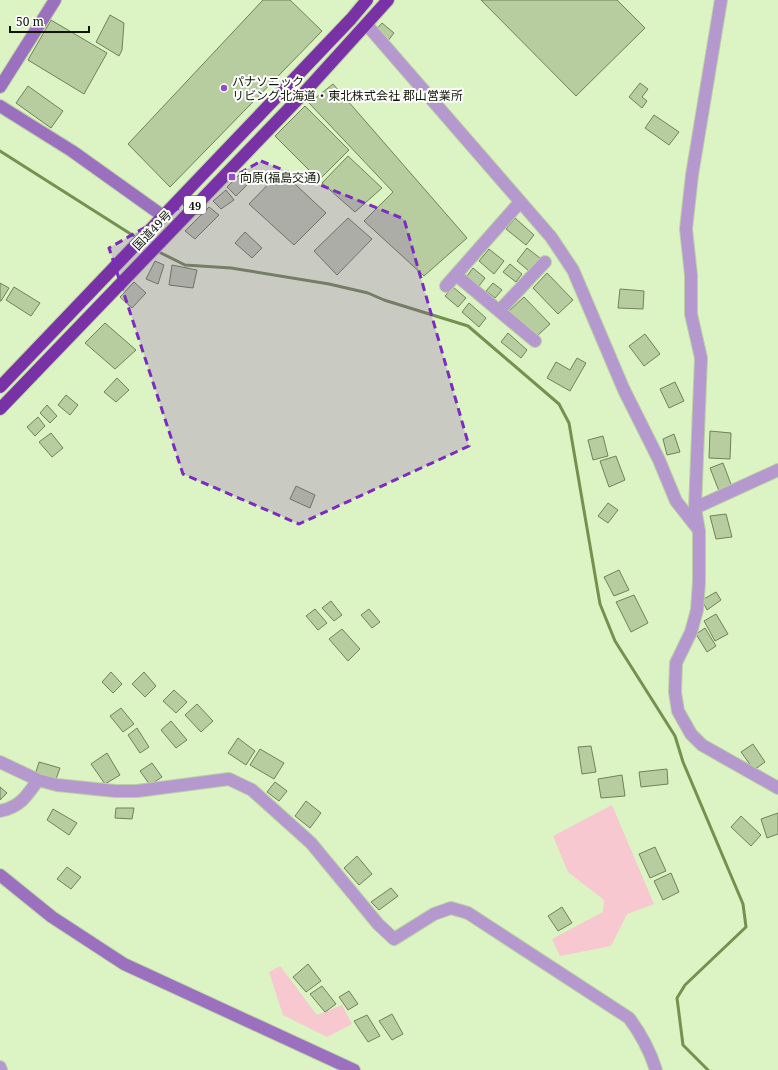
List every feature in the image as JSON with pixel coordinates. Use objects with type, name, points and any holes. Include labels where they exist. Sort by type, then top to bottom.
[{"type":"highway","name":"国道49号","points":[[0,386],[351,19],[367,0]]},
{"type":"highway","name":"国道49号","points":[[0,409],[367,24],[388,0]]},
{"type":"street","points":[[0,86],[55,0]]},
{"type":"street","points":[[721,0],[692,176],[686,228],[691,275],[691,314],[701,358],[695,508],[699,531],[699,582],[697,610],[691,632],[676,663],[674,677],[678,711],[691,734],[702,745],[778,788]]},
{"type":"street","points":[[367,24],[551,237],[572,270],[624,390],[659,460],[676,501],[699,531]]},
{"type":"street","points":[[0,106],[72,151],[163,216]]},
{"type":"street","points":[[446,286],[520,202]]},
{"type":"street","points":[[499,311],[545,262]]},
{"type":"street","points":[[456,275],[535,341]]},
{"type":"street","points":[[695,508],[778,470]]},
{"type":"street","points":[[0,762],[38,780],[57,785],[138,791],[229,779],[252,790],[311,843],[378,924],[394,939],[434,914],[451,908],[468,912],[629,1018],[638,1030],[652,1058],[656,1070]]},
{"type":"street","points":[[0,811],[13,808],[22,801],[38,780]]},
{"type":"street","points":[[0,875],[52,918],[124,964],[354,1070]]},
{"type":"highlighted area","points":[[261,161],[404,219],[469,446],[299,524],[183,474],[109,248]]},
{"type":"shaded area","points":[[612,805],[654,904],[627,914],[611,946],[560,956],[552,939],[603,912],[604,900],[568,872],[553,836]]},
{"type":"shaded area","points":[[280,966],[317,1015],[342,1005],[352,1024],[327,1037],[283,1015],[269,972]]},
{"type":"building","name":"パナソニック リビング北海道・東北株式会社 郡山営業所","points":[[263,0],[290,0],[322,31],[170,187],[128,144]]},
{"type":"building","points":[[481,0],[617,0],[645,28],[576,96]]},
{"type":"building","points":[[110,15],[124,23],[122,50],[119,56],[96,42]]},
{"type":"building","points":[[51,20],[107,53],[84,94],[28,60]]},
{"type":"building","points":[[382,23],[394,33],[387,42],[374,32]]},
{"type":"building","points":[[640,83],[648,89],[642,97],[647,101],[642,108],[629,97]]},
{"type":"building","points":[[333,84],[467,238],[424,276],[364,221],[393,192],[309,103]]},
{"type":"building","points":[[28,86],[63,111],[51,128],[16,103]]},
{"type":"building","points":[[305,106],[349,150],[319,180],[275,136]]},
{"type":"building","points":[[654,115],[679,132],[669,145],[645,128]]},
{"type":"building","points":[[348,156],[382,188],[355,212],[322,183]]},
{"type":"building","points":[[244,170],[253,179],[236,196],[227,187]]},
{"type":"building","points":[[281,171],[326,213],[294,245],[249,204]]},
{"type":"building","points":[[226,190],[234,200],[221,209],[213,201]]},
{"type":"building","points":[[209,207],[219,215],[195,239],[185,231]]},
{"type":"building","points":[[348,218],[372,239],[337,275],[314,251]]},
{"type":"building","points":[[515,218],[534,235],[526,245],[506,229]]},
{"type":"building","points":[[245,232],[262,248],[252,258],[235,243]]},
{"type":"building","points":[[527,248],[540,258],[529,271],[517,261]]},
{"type":"building","points":[[489,249],[504,261],[494,274],[479,261]]},
{"type":"building","points":[[155,261],[164,265],[158,284],[146,279]]},
{"type":"building","points":[[510,264],[522,274],[516,282],[503,272]]},
{"type":"building","points":[[172,265],[197,270],[193,288],[169,285]]},
{"type":"building","points":[[473,268],[485,278],[479,286],[467,276]]},
{"type":"building","points":[[547,273],[573,300],[558,314],[533,288]]},
{"type":"building","points":[[134,282],[146,293],[132,308],[120,297]]},
{"type":"building","points":[[0,283],[9,288],[1,301],[0,301]]},
{"type":"building","points":[[493,283],[502,290],[495,298],[486,291]]},
{"type":"building","points":[[14,287],[40,303],[31,316],[6,300]]},
{"type":"building","points":[[453,287],[466,298],[458,307],[445,296]]},
{"type":"building","points":[[620,289],[644,291],[643,309],[618,308]]},
{"type":"building","points":[[524,297],[550,324],[536,337],[509,311]]},
{"type":"building","points":[[469,303],[486,318],[479,327],[462,312]]},
{"type":"building","points":[[105,323],[136,350],[115,369],[85,343]]},
{"type":"building","points":[[508,333],[527,350],[521,358],[501,342]]},
{"type":"building","points":[[645,334],[660,354],[644,366],[629,346]]},
{"type":"building","points":[[577,358],[586,363],[570,391],[547,378],[556,362],[570,370]]},
{"type":"building","points":[[117,378],[129,390],[116,402],[104,392]]},
{"type":"building","points":[[675,382],[684,401],[669,408],[660,389]]},
{"type":"building","points":[[66,395],[78,405],[70,415],[58,405]]},
{"type":"building","points":[[47,405],[57,416],[50,423],[40,413]]},
{"type":"building","points":[[38,417],[45,426],[35,436],[27,427]]},
{"type":"building","points":[[710,431],[731,433],[730,459],[709,458]]},
{"type":"building","points":[[51,433],[63,448],[52,457],[39,442]]},
{"type":"building","points":[[674,434],[680,452],[667,455],[663,439]]},
{"type":"building","points":[[603,436],[608,456],[593,460],[588,440]]},
{"type":"building","points":[[616,456],[625,480],[609,487],[600,461]]},
{"type":"building","points":[[723,463],[732,487],[719,491],[710,468]]},
{"type":"building","points":[[296,486],[315,495],[310,508],[290,499]]},
{"type":"building","points":[[608,503],[618,510],[608,523],[598,516]]},
{"type":"building","points":[[726,514],[732,537],[716,539],[710,516]]},
{"type":"building","points":[[619,570],[629,590],[614,596],[604,577]]},
{"type":"building","points":[[716,592],[721,600],[707,610],[702,600]]},
{"type":"building","points":[[634,595],[648,623],[631,632],[616,602]]},
{"type":"building","points":[[331,601],[342,615],[334,621],[322,608]]},
{"type":"building","points":[[315,609],[327,623],[318,630],[306,616]]},
{"type":"building","points":[[369,609],[380,622],[372,628],[361,615]]},
{"type":"building","points":[[716,614],[728,634],[715,641],[704,621]]},
{"type":"building","points":[[705,628],[716,646],[707,652],[696,634]]},
{"type":"building","points":[[342,629],[360,649],[348,661],[329,639]]},
{"type":"building","points":[[111,672],[122,684],[113,693],[102,682]]},
{"type":"building","points":[[144,672],[156,686],[145,697],[132,684]]},
{"type":"building","points":[[174,690],[187,702],[176,713],[163,701]]},
{"type":"building","points":[[197,704],[213,721],[201,732],[185,715]]},
{"type":"building","points":[[121,708],[134,724],[123,732],[110,716]]},
{"type":"building","points":[[171,721],[187,740],[176,748],[161,730]]},
{"type":"building","points":[[137,728],[149,747],[140,753],[128,735]]},
{"type":"building","points":[[238,738],[255,751],[246,765],[228,753]]},
{"type":"building","points":[[753,744],[765,762],[754,770],[741,752]]},
{"type":"building","points":[[591,746],[596,772],[582,774],[578,747]]},
{"type":"building","points":[[260,749],[284,763],[274,779],[250,765]]},
{"type":"building","points":[[107,753],[120,775],[105,784],[91,764]]},
{"type":"building","points":[[39,762],[60,768],[55,782],[35,775]]},
{"type":"building","points":[[152,763],[162,777],[150,785],[140,771]]},
{"type":"building","points":[[667,769],[668,784],[641,787],[639,772]]},
{"type":"building","points":[[622,775],[625,796],[601,798],[598,779]]},
{"type":"building","points":[[275,782],[287,791],[279,801],[267,792]]},
{"type":"building","points":[[0,787],[7,793],[0,800]]},
{"type":"building","points":[[306,801],[321,813],[310,828],[295,816]]},
{"type":"building","points":[[116,808],[134,808],[132,819],[115,818]]},
{"type":"building","points":[[53,809],[77,823],[69,835],[47,820]]},
{"type":"building","points":[[778,813],[778,834],[767,838],[761,819]]},
{"type":"building","points":[[741,816],[761,835],[751,846],[731,827]]},
{"type":"building","points":[[655,847],[666,871],[650,878],[639,854]]},
{"type":"building","points":[[357,856],[372,874],[359,885],[344,868]]},
{"type":"building","points":[[67,867],[81,877],[71,889],[57,879]]},
{"type":"building","points":[[671,873],[679,892],[663,900],[654,881]]},
{"type":"building","points":[[391,888],[398,896],[379,910],[371,902]]},
{"type":"building","points":[[562,907],[572,923],[558,931],[548,916]]},
{"type":"building","points":[[308,964],[321,981],[306,992],[293,977]]},
{"type":"building","points":[[322,986],[336,1004],[325,1012],[310,994]]},
{"type":"building","points":[[349,991],[358,1004],[348,1010],[339,997]]},
{"type":"building","points":[[392,1014],[403,1034],[392,1040],[379,1021]]},
{"type":"building","points":[[367,1015],[380,1036],[368,1042],[354,1021]]},
{"type":"waterway","points":[[0,151],[137,238]]},
{"type":"waterway","points":[[157,251],[185,265],[231,268],[329,284],[368,293],[384,300],[468,326],[559,404],[569,423],[600,604],[615,641],[675,736],[683,762],[743,904],[746,927],[685,985],[677,998],[683,1045],[708,1070]]},
{"type":"place","name":"パナソニック リビング北海道・東北株式会社 郡山営業所","points":[[224,88]]},
{"type":"place","name":"向原(福島交通)","points":[[232,177]]}]
